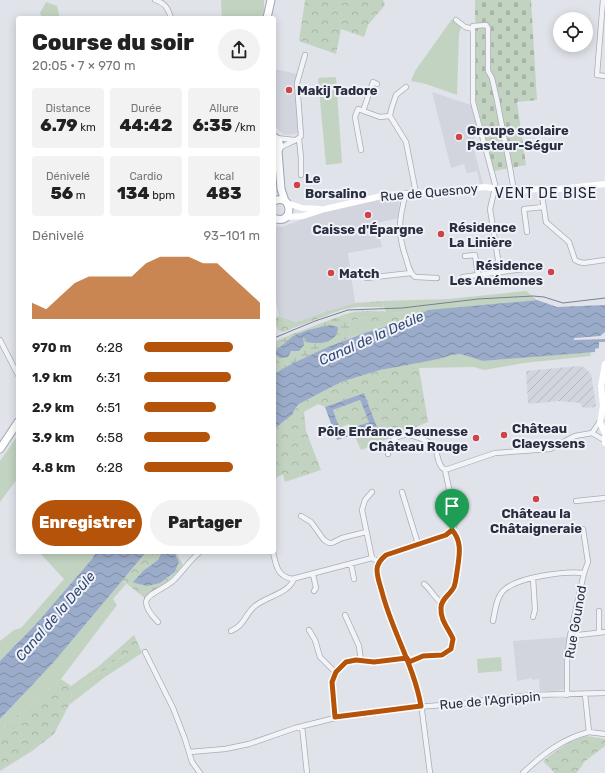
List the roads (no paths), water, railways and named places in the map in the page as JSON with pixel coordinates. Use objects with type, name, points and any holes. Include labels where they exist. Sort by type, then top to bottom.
[{"type":"main road","points":[[268,16],[271,0]]},
{"type":"main road","points":[[271,0],[271,16]]},
{"type":"main road","points":[[276,138],[280,143],[277,152],[281,189],[289,210],[286,217],[281,219],[276,218]]},
{"type":"main road","points":[[276,200],[286,202]]},
{"type":"main road","points":[[0,449],[16,425]]},
{"type":"street","points":[[155,0],[162,1],[167,7],[170,16]]},
{"type":"street","points":[[604,0],[597,75],[605,76]]},
{"type":"street","points":[[456,20],[465,27],[473,29],[473,102],[495,188],[490,210],[500,272]]},
{"type":"street","points":[[473,26],[486,26],[488,28],[488,71],[492,78],[514,191]]},
{"type":"street","points":[[599,50],[605,51]]},
{"type":"street","points":[[277,152],[301,137],[297,83],[305,55]]},
{"type":"street","points":[[363,111],[373,82],[377,84]]},
{"type":"street","points":[[406,87],[396,94],[390,116],[406,142],[416,193]]},
{"type":"street","points":[[361,150],[355,117],[358,109],[380,117],[390,116]]},
{"type":"street","points":[[276,137],[298,139]]},
{"type":"street","points":[[298,139],[301,158],[301,175]]},
{"type":"street","name":"Rue de Quesnoy","points":[[286,217],[303,216],[381,195],[440,192],[486,187],[514,191],[559,189],[605,184]]},
{"type":"street","points":[[541,189],[546,222],[569,242],[575,260],[584,263],[605,260]]},
{"type":"street","points":[[406,193],[400,216],[400,234],[403,250],[411,274]]},
{"type":"street","name":"Rue de Quesnoy","points":[[286,202],[307,209],[325,209]]},
{"type":"street","points":[[527,232],[524,209],[543,207]]},
{"type":"street","points":[[465,256],[475,255],[478,275]]},
{"type":"street","points":[[463,277],[524,269]]},
{"type":"street","points":[[366,278],[411,274],[417,277],[438,278]]},
{"type":"street","points":[[0,340],[16,371]]},
{"type":"street","points":[[604,367],[601,386],[603,406],[601,427],[605,438]]},
{"type":"street","points":[[592,433],[601,420]]},
{"type":"street","points":[[445,470],[495,453],[550,449],[575,436],[592,433],[605,438]]},
{"type":"street","points":[[388,454],[389,446],[393,440],[410,434],[433,445],[440,467],[445,470],[456,519],[452,530],[446,535],[386,555],[379,562],[377,571],[384,600],[415,681],[421,706],[430,773]]},
{"type":"street","points":[[371,492],[365,500],[362,510],[372,558]]},
{"type":"street","points":[[402,492],[418,544]]},
{"type":"street","points":[[576,501],[605,498]]},
{"type":"street","points":[[301,516],[311,522],[324,540],[329,544],[342,538],[366,532]]},
{"type":"street","name":"Rue Gounod","points":[[567,695],[567,658],[570,636],[588,559],[583,529]]},
{"type":"street","points":[[335,717],[331,686],[336,672],[349,660],[374,662],[408,660],[423,656],[442,655],[451,649],[453,639],[442,616],[441,608],[442,603],[454,588],[459,559],[459,543],[452,530]]},
{"type":"street","points":[[158,622],[147,610],[146,605],[149,597],[152,593],[173,580],[198,554]]},
{"type":"street","points":[[273,554],[279,572],[285,577],[294,579],[372,558],[379,562]]},
{"type":"street","points":[[351,564],[354,580]]},
{"type":"street","points":[[493,621],[498,600],[503,591],[513,584],[533,578],[566,572],[584,573]]},
{"type":"street","points":[[313,574],[316,588],[314,591]]},
{"type":"street","points":[[533,578],[535,610],[533,617]]},
{"type":"street","points":[[231,631],[240,626],[254,606],[288,588],[294,579]]},
{"type":"street","points":[[424,584],[431,589],[436,598],[442,603]]},
{"type":"street","points":[[599,611],[599,632]]},
{"type":"street","points":[[345,615],[359,646],[361,661]]},
{"type":"street","points":[[309,630],[315,640],[320,657],[336,672]]},
{"type":"street","points":[[570,636],[605,632]]},
{"type":"street","points":[[145,652],[170,702],[183,733],[192,762],[200,773]]},
{"type":"street","name":"Rue de l'Agrippin","points":[[189,752],[224,749],[249,744],[302,726],[335,717],[421,706],[469,703],[528,696],[605,693]]},
{"type":"street","points":[[585,694],[589,732]]},
{"type":"street","points":[[302,726],[307,773]]},
{"type":"street","points":[[523,773],[557,744],[589,732],[605,734]]},
{"type":"water","name":"Canal de la Deûle","points":[[537,300],[557,307],[605,305],[605,332],[600,336],[573,339],[605,339],[605,342],[599,342],[599,348],[595,349],[595,352],[483,361],[460,354],[380,370],[341,382],[299,404],[292,415],[276,427],[276,373],[293,363],[328,347],[364,333],[410,319],[428,310]]},
{"type":"water","points":[[330,325],[338,327],[335,337],[327,342],[312,343],[307,342],[305,338],[303,338],[304,345],[299,351],[291,351],[288,357],[280,358],[276,355],[276,350],[293,336],[308,330]]},
{"type":"water","points":[[364,393],[377,427],[337,440],[325,407]],"holes":[[[360,400],[369,422],[341,432],[333,410]]]},
{"type":"water","name":"Canal de la Deûle","points":[[95,554],[144,554],[53,663],[0,719],[0,661],[36,624]]},
{"type":"water","points":[[161,554],[175,554],[179,562],[175,572],[160,583],[147,586],[133,582],[144,570],[158,560]]},
{"type":"tram line","points":[[276,337],[315,321],[348,310],[402,308],[478,299],[533,296],[544,297],[563,303],[605,298]]},
{"type":"place","name":"Makij Tadore","points":[[289,90]]},
{"type":"place","name":"Groupe scolaire Pasteur-Ségur","points":[[459,137]]},
{"type":"place","name":"Le Borsalino","points":[[297,185]]},
{"type":"place","name":"Caisse d'Épargne","points":[[368,215]]},
{"type":"place","name":"Résidence La Linière","points":[[441,234]]},
{"type":"place","name":"Résidence Les Anémones","points":[[551,272]]},
{"type":"place","name":"Match","points":[[331,273]]},
{"type":"place","name":"Château Claeyssens","points":[[504,435]]},
{"type":"place","name":"Pôle Enfance Jeunesse Château Rouge","points":[[476,438]]},
{"type":"place","name":"Château la Châtaigneraie","points":[[536,499]]},
{"type":"district","name":"VENT DE BISE","points":[[546,193]]}]
